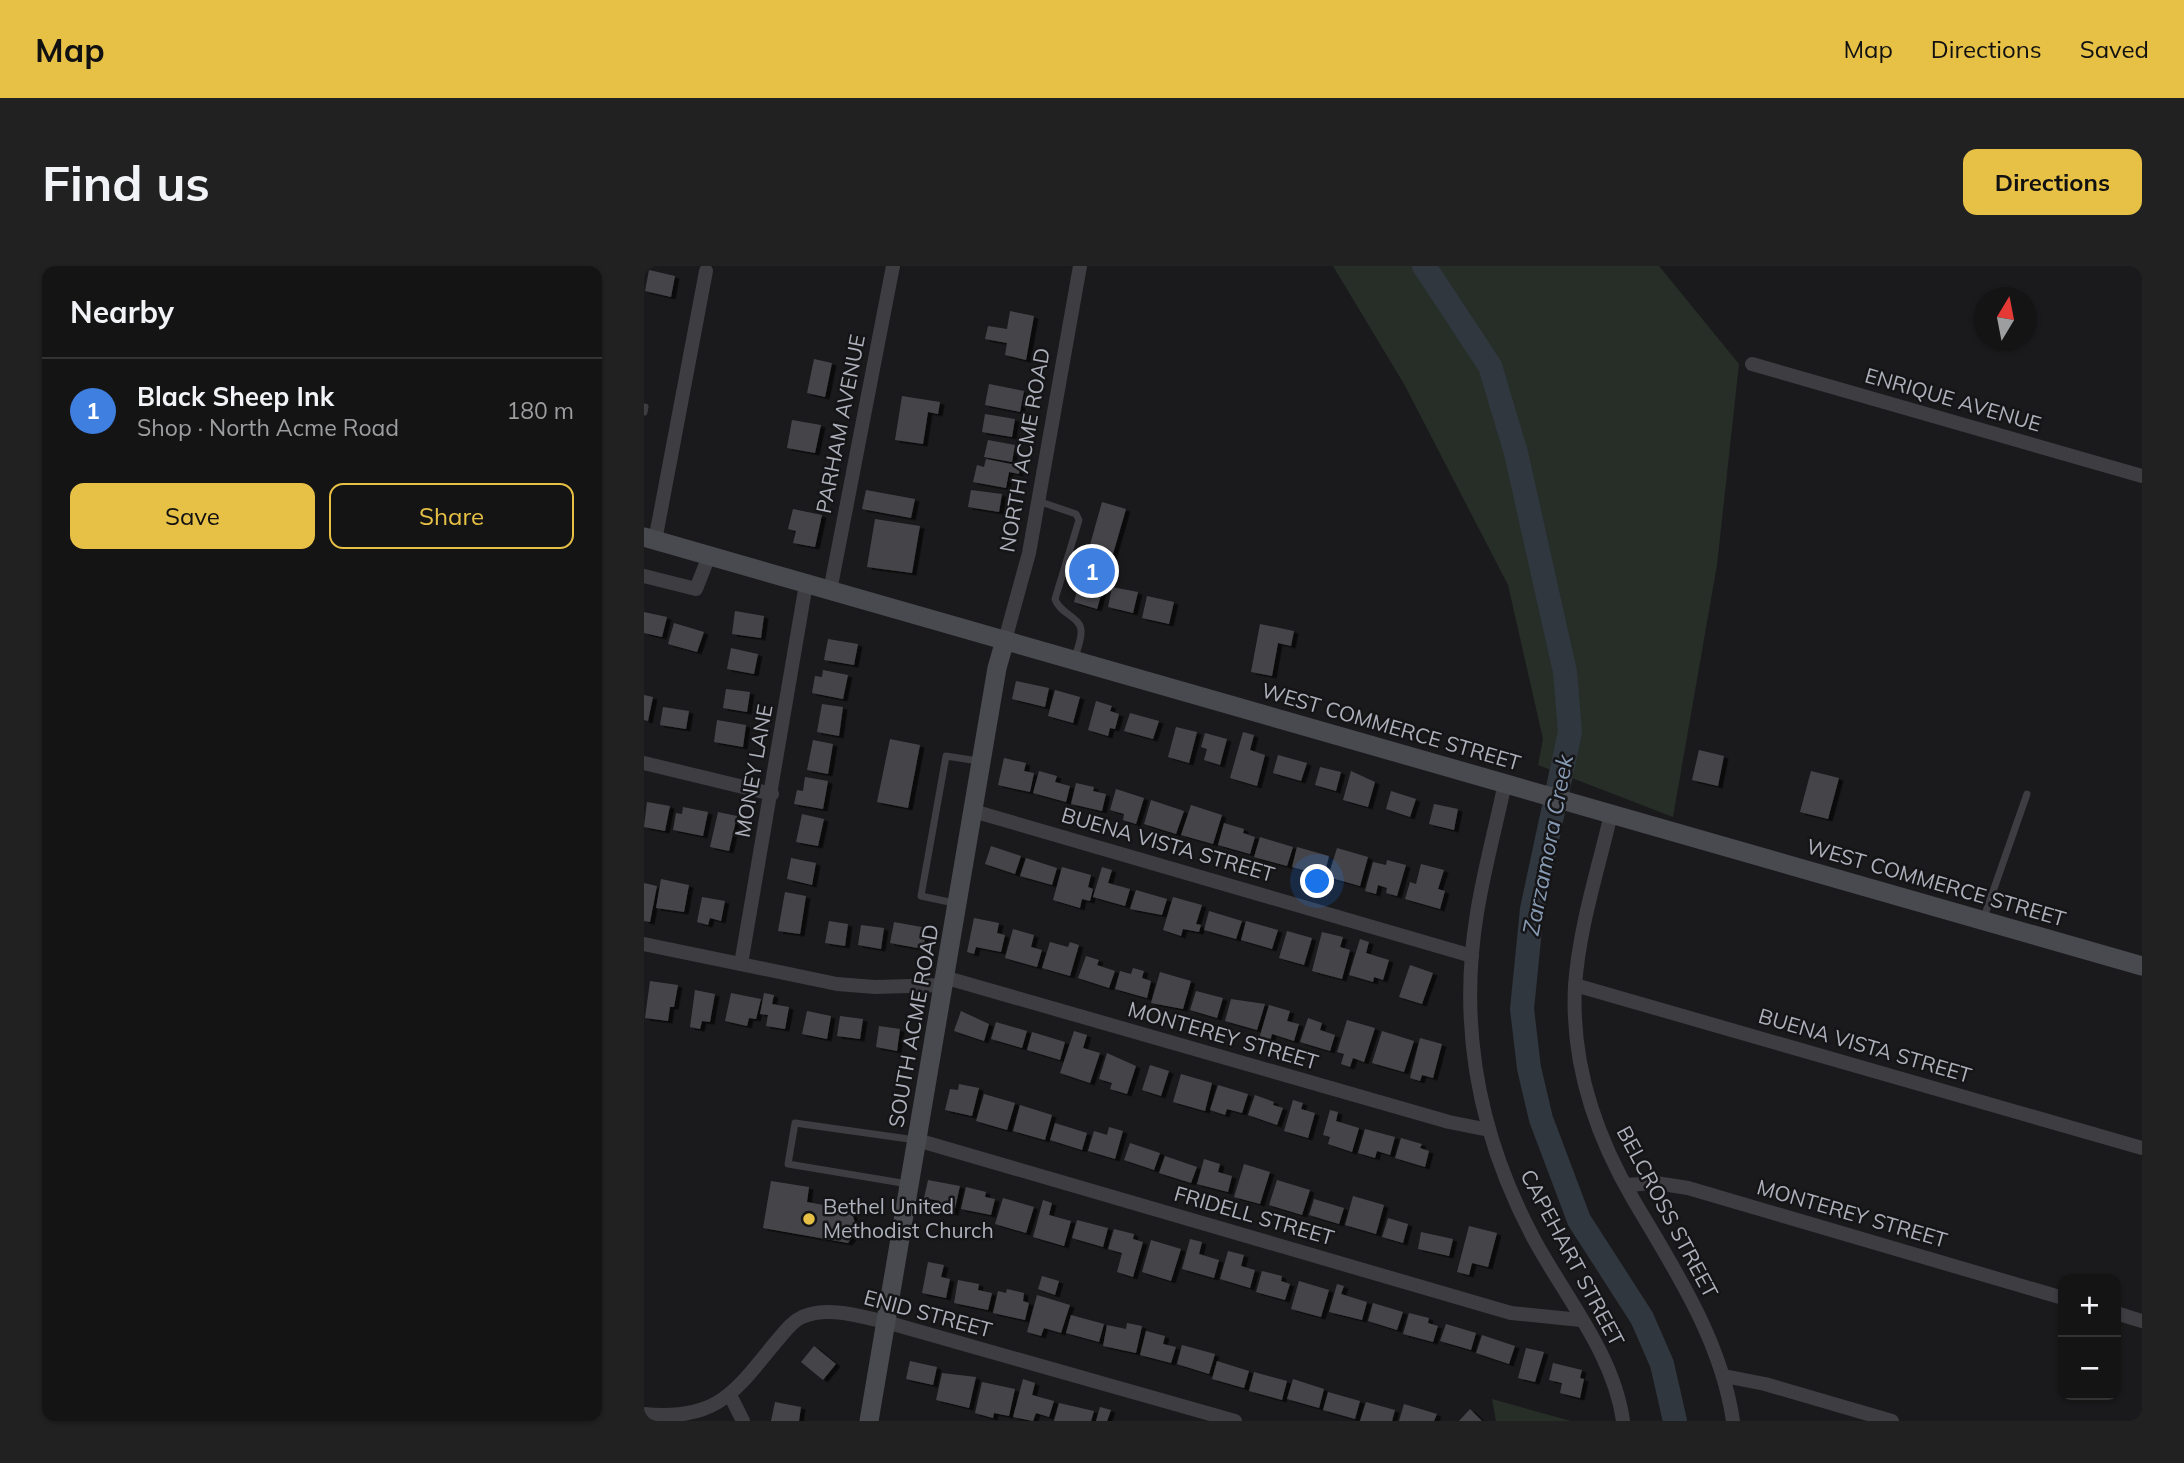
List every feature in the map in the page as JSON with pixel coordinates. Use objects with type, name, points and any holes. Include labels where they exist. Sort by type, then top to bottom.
[{"type":"main road","name":"WEST COMMERCE STREET","points":[[649,539],[2142,966]]},
{"type":"main road","name":"SOUTH ACME ROAD","points":[[870,1421],[973,811],[1005,640]]},
{"type":"street","name":"PARHAM AVENUE","points":[[830,591],[893,266]]},
{"type":"street","name":"NORTH ACME ROAD","points":[[1005,640],[1029,552],[1080,266]]},
{"type":"street","points":[[649,539],[706,271]]},
{"type":"street","name":"ENRIQUE AVENUE","points":[[1752,364],[2142,476]]},
{"type":"street","points":[[644,576],[696,589],[709,556]]},
{"type":"street","name":"MONEY LANE","points":[[741,964],[806,584]]},
{"type":"street","points":[[644,763],[772,794]]},
{"type":"street","name":"CAPEHART STREET","points":[[1505,783],[1477,913],[1472,956],[1471,1046],[1476,1079],[1489,1130],[1514,1201],[1596,1343],[1623,1421]]},
{"type":"street","name":"BUENA VISTA STREET","points":[[973,811],[1472,956]]},
{"type":"street","name":"BELCROSS STREET","points":[[1602,811],[1576,985],[1580,1062],[1587,1098],[1601,1137],[1692,1300],[1724,1376],[1733,1421]]},
{"type":"street","name":"MONTEREY STREET","points":[[644,944],[837,984],[875,987],[946,981],[1436,1118],[1489,1130]]},
{"type":"street","name":"BUENA VISTA STREET","points":[[1576,985],[2142,1148]]},
{"type":"street","name":"FRIDELL STREET","points":[[917,1140],[1511,1313],[1581,1320]]},
{"type":"street","name":"MONTEREY STREET","points":[[1626,1185],[1656,1183],[1688,1188],[2058,1297]]},
{"type":"street","name":"ENID STREET","points":[[644,1414],[684,1417],[712,1409],[731,1397],[788,1328],[800,1318],[838,1312],[886,1322],[1235,1421]]},
{"type":"street","points":[[2121,1315],[2142,1321]]},
{"type":"street","points":[[1724,1376],[1765,1384],[1892,1421]]},
{"type":"street","points":[[731,1397],[743,1421]]},
{"type":"lane","points":[[1038,501],[1076,514],[1079,520],[1055,599],[1062,611],[1079,623],[1081,631],[1074,660]]},
{"type":"lane","points":[[958,904],[921,897],[946,756],[982,761]]},
{"type":"lane","points":[[1983,920],[2027,794]]},
{"type":"lane","points":[[909,1184],[788,1164],[795,1123],[917,1140]]},
{"type":"shaded area","points":[[1333,266],[1659,266],[1739,364],[1717,565],[1673,817],[1538,765],[1543,739],[1508,585],[1404,384]]},
{"type":"shaded area","points":[[1492,1399],[1571,1421],[1496,1421]]},
{"type":"building","points":[[649,270],[675,276],[671,297],[645,291]]},
{"type":"building","points":[[1010,311],[1034,316],[1026,360],[1005,355],[1007,343],[985,339],[988,326],[1007,329]]},
{"type":"building","points":[[814,359],[832,363],[825,397],[807,393]]},
{"type":"building","points":[[989,384],[1024,391],[1020,412],[985,405]]},
{"type":"building","points":[[902,396],[940,402],[938,414],[928,412],[923,444],[895,440]]},
{"type":"building","points":[[985,414],[1015,419],[1012,437],[982,432]]},
{"type":"building","points":[[792,420],[821,425],[815,453],[787,448]]},
{"type":"building","points":[[988,440],[1015,445],[1012,462],[984,457]]},
{"type":"building","points":[[986,459],[1020,466],[1019,474],[1009,472],[1006,488],[973,482],[977,465],[984,467]]},
{"type":"building","points":[[866,490],[915,499],[911,518],[862,509]]},
{"type":"building","points":[[971,490],[1002,494],[999,512],[968,507]]},
{"type":"building","points":[[1102,502],[1126,509],[1097,609],[1074,602]]},
{"type":"building","points":[[793,509],[822,515],[815,547],[793,543],[796,531],[788,529]]},
{"type":"building","points":[[875,519],[920,526],[912,573],[867,567]]},
{"type":"building","points":[[1112,587],[1138,592],[1133,613],[1108,607]]},
{"type":"building","points":[[1147,596],[1174,602],[1169,624],[1142,618]]},
{"type":"building","points":[[735,611],[764,616],[761,638],[732,634]]},
{"type":"building","points":[[644,612],[667,617],[662,637],[644,633]]},
{"type":"building","points":[[674,623],[704,632],[697,652],[668,644]]},
{"type":"building","points":[[1260,624],[1294,631],[1291,646],[1278,643],[1272,676],[1251,672]]},
{"type":"building","points":[[828,639],[858,644],[854,665],[824,660]]},
{"type":"building","points":[[731,648],[758,654],[754,674],[727,669]]},
{"type":"building","points":[[823,670],[848,675],[843,699],[812,693],[815,676],[822,677]]},
{"type":"building","points":[[1016,681],[1049,688],[1045,707],[1012,699]]},
{"type":"building","points":[[726,689],[750,692],[747,712],[723,708]]},
{"type":"building","points":[[1055,690],[1080,697],[1073,723],[1048,716]]},
{"type":"building","points":[[644,695],[653,697],[648,721],[644,720]]},
{"type":"building","points":[[1096,701],[1112,706],[1110,711],[1119,714],[1115,729],[1110,728],[1108,736],[1088,730]]},
{"type":"building","points":[[822,704],[843,707],[839,736],[817,732]]},
{"type":"building","points":[[663,707],[689,711],[686,729],[660,725]]},
{"type":"building","points":[[1130,713],[1159,721],[1153,739],[1124,731]]},
{"type":"building","points":[[717,720],[746,725],[743,747],[714,742]]},
{"type":"building","points":[[1176,727],[1197,732],[1189,763],[1168,757]]},
{"type":"building","points":[[1243,732],[1254,735],[1250,750],[1265,755],[1257,786],[1230,778]]},
{"type":"building","points":[[1205,733],[1227,739],[1220,765],[1204,760],[1207,749],[1201,747]]},
{"type":"building","points":[[890,739],[920,745],[908,808],[877,802]]},
{"type":"building","points":[[813,740],[833,744],[828,774],[807,770]]},
{"type":"building","points":[[1699,750],[1724,756],[1718,786],[1692,780]]},
{"type":"building","points":[[1278,755],[1307,763],[1301,781],[1273,773]]},
{"type":"building","points":[[1004,758],[1026,763],[1024,771],[1034,773],[1030,792],[998,785]]},
{"type":"building","points":[[1320,767],[1341,772],[1336,791],[1315,785]]},
{"type":"building","points":[[1039,771],[1057,776],[1055,782],[1070,786],[1066,802],[1033,793]]},
{"type":"building","points":[[1351,771],[1375,782],[1368,807],[1343,800]]},
{"type":"building","points":[[1811,771],[1839,778],[1828,819],[1800,812]]},
{"type":"building","points":[[805,777],[828,781],[823,809],[794,804],[797,790],[803,791]]},
{"type":"building","points":[[1076,783],[1094,787],[1093,791],[1106,794],[1102,811],[1071,804]]},
{"type":"building","points":[[1116,789],[1144,798],[1136,824],[1123,820],[1124,814],[1110,810]]},
{"type":"building","points":[[1391,791],[1416,799],[1410,817],[1386,809]]},
{"type":"building","points":[[1151,800],[1184,811],[1176,834],[1144,824]]},
{"type":"building","points":[[647,802],[670,806],[665,831],[644,827]]},
{"type":"building","points":[[1434,804],[1458,809],[1454,830],[1429,824]]},
{"type":"building","points":[[1191,805],[1222,815],[1213,844],[1181,835]]},
{"type":"building","points":[[683,807],[708,812],[703,836],[673,830],[676,813],[682,814]]},
{"type":"building","points":[[718,812],[737,816],[729,851],[710,847]]},
{"type":"building","points":[[802,814],[824,819],[818,846],[796,842]]},
{"type":"building","points":[[1224,823],[1244,829],[1243,833],[1255,837],[1250,854],[1218,845]]},
{"type":"building","points":[[1260,837],[1293,847],[1287,866],[1254,857]]},
{"type":"building","points":[[991,846],[1021,856],[1015,874],[985,864]]},
{"type":"building","points":[[1297,847],[1329,856],[1324,876],[1292,867]]},
{"type":"building","points":[[1337,848],[1368,857],[1360,886],[1328,877]]},
{"type":"building","points":[[791,858],[816,863],[812,885],[787,879]]},
{"type":"building","points":[[1026,858],[1057,868],[1052,885],[1020,876]]},
{"type":"building","points":[[1387,860],[1406,865],[1397,896],[1386,893],[1387,888],[1378,885],[1376,894],[1365,891],[1373,862],[1386,865]]},
{"type":"building","points":[[1421,864],[1444,870],[1438,889],[1445,891],[1440,909],[1405,899],[1410,882],[1416,884]]},
{"type":"building","points":[[1062,867],[1091,875],[1088,887],[1093,889],[1090,901],[1082,899],[1080,908],[1053,900]]},
{"type":"building","points":[[1102,867],[1112,870],[1108,883],[1130,889],[1125,906],[1093,897]]},
{"type":"building","points":[[661,879],[689,885],[684,912],[656,908]]},
{"type":"building","points":[[644,883],[657,886],[650,922],[644,921]]},
{"type":"building","points":[[1136,890],[1167,899],[1162,915],[1130,909]]},
{"type":"building","points":[[785,892],[806,896],[800,934],[778,931]]},
{"type":"building","points":[[702,897],[725,901],[721,921],[710,918],[708,925],[697,922]]},
{"type":"building","points":[[1173,897],[1202,905],[1196,924],[1201,925],[1199,932],[1183,929],[1181,936],[1163,930]]},
{"type":"building","points":[[1209,911],[1242,921],[1236,939],[1204,930]]},
{"type":"building","points":[[974,918],[999,923],[997,933],[1005,935],[1001,952],[976,947],[974,954],[967,952]]},
{"type":"building","points":[[829,921],[848,924],[845,946],[825,943]]},
{"type":"building","points":[[1246,921],[1278,930],[1272,949],[1241,940]]},
{"type":"building","points":[[894,922],[927,928],[923,949],[890,943]]},
{"type":"building","points":[[861,925],[884,928],[881,949],[858,945]]},
{"type":"building","points":[[1013,929],[1034,935],[1031,947],[1042,950],[1037,967],[1005,958]]},
{"type":"building","points":[[1287,931],[1312,938],[1304,965],[1279,958]]},
{"type":"building","points":[[1322,932],[1343,937],[1340,947],[1350,950],[1342,979],[1312,971]]},
{"type":"building","points":[[1360,939],[1369,942],[1366,953],[1389,960],[1383,980],[1374,977],[1373,982],[1349,975]]},
{"type":"building","points":[[1050,942],[1068,947],[1070,942],[1079,945],[1070,976],[1042,968]]},
{"type":"building","points":[[1086,956],[1099,960],[1097,965],[1115,971],[1109,988],[1078,978]]},
{"type":"building","points":[[1410,965],[1433,973],[1422,1004],[1399,997]]},
{"type":"building","points":[[1133,968],[1144,971],[1142,978],[1151,981],[1147,998],[1115,989],[1120,971],[1131,974]]},
{"type":"building","points":[[1160,972],[1191,981],[1183,1009],[1151,1003]]},
{"type":"building","points":[[650,981],[678,985],[668,1021],[645,1018]]},
{"type":"building","points":[[695,990],[715,994],[710,1022],[702,1021],[700,1029],[690,1027]]},
{"type":"building","points":[[1196,991],[1223,998],[1217,1018],[1190,1010]]},
{"type":"building","points":[[731,993],[761,999],[756,1019],[749,1018],[747,1026],[725,1021]]},
{"type":"building","points":[[764,993],[774,995],[772,1004],[789,1007],[785,1029],[766,1026],[768,1015],[760,1014]]},
{"type":"building","points":[[1231,999],[1265,1004],[1257,1030],[1225,1021]]},
{"type":"building","points":[[1269,1005],[1290,1011],[1287,1021],[1299,1024],[1294,1041],[1272,1034],[1269,1045],[1258,1042]]},
{"type":"building","points":[[807,1011],[831,1016],[827,1039],[802,1034]]},
{"type":"building","points":[[961,1011],[989,1024],[984,1041],[954,1031]]},
{"type":"building","points":[[840,1016],[863,1019],[860,1039],[837,1036]]},
{"type":"building","points":[[1308,1018],[1322,1023],[1320,1030],[1335,1035],[1330,1051],[1300,1042]]},
{"type":"building","points":[[1347,1020],[1375,1028],[1364,1062],[1353,1058],[1350,1067],[1341,1064],[1344,1054],[1337,1052]]},
{"type":"building","points":[[996,1022],[1027,1031],[1022,1048],[991,1039]]},
{"type":"building","points":[[879,1026],[900,1029],[897,1051],[876,1047]]},
{"type":"building","points":[[1074,1031],[1087,1035],[1083,1048],[1100,1053],[1090,1083],[1060,1073]]},
{"type":"building","points":[[1382,1031],[1414,1041],[1404,1072],[1372,1063]]},
{"type":"building","points":[[1032,1032],[1065,1042],[1060,1060],[1027,1050]]},
{"type":"building","points":[[1420,1038],[1442,1044],[1433,1078],[1422,1075],[1420,1081],[1410,1078]]},
{"type":"building","points":[[1107,1053],[1136,1066],[1127,1094],[1110,1089],[1112,1083],[1099,1079]]},
{"type":"building","points":[[1150,1065],[1169,1071],[1161,1096],[1142,1090]]},
{"type":"building","points":[[1181,1074],[1212,1083],[1205,1111],[1173,1102]]},
{"type":"building","points":[[959,1084],[979,1088],[972,1116],[945,1110],[950,1089],[958,1090]]},
{"type":"building","points":[[1218,1085],[1248,1094],[1242,1113],[1227,1109],[1225,1115],[1210,1110]]},
{"type":"building","points":[[984,1094],[1015,1103],[1007,1130],[976,1121]]},
{"type":"building","points":[[1255,1095],[1283,1108],[1277,1125],[1248,1115]]},
{"type":"building","points":[[1293,1100],[1303,1103],[1301,1109],[1315,1113],[1308,1138],[1284,1131]]},
{"type":"building","points":[[1020,1105],[1052,1115],[1045,1140],[1013,1131]]},
{"type":"building","points":[[1330,1110],[1338,1112],[1336,1121],[1359,1128],[1352,1152],[1328,1144],[1330,1137],[1323,1135]]},
{"type":"building","points":[[1055,1123],[1087,1133],[1082,1150],[1050,1140]]},
{"type":"building","points":[[1109,1127],[1123,1131],[1115,1159],[1088,1151],[1094,1131],[1107,1135]]},
{"type":"building","points":[[1365,1129],[1395,1137],[1390,1155],[1377,1151],[1375,1158],[1358,1153]]},
{"type":"building","points":[[1401,1138],[1422,1144],[1420,1148],[1429,1151],[1425,1167],[1395,1158]]},
{"type":"building","points":[[1130,1143],[1160,1153],[1154,1170],[1124,1160]]},
{"type":"building","points":[[1165,1156],[1197,1167],[1191,1183],[1159,1173]]},
{"type":"building","points":[[1204,1159],[1220,1164],[1218,1172],[1232,1176],[1228,1192],[1197,1184]]},
{"type":"building","points":[[1244,1164],[1270,1172],[1260,1204],[1234,1197]]},
{"type":"building","points":[[928,1180],[960,1186],[954,1213],[938,1210],[940,1201],[924,1198]]},
{"type":"building","points":[[1277,1180],[1310,1190],[1302,1215],[1269,1205]]},
{"type":"building","name":"Bethel United Methodist Church","points":[[771,1181],[809,1187],[807,1202],[851,1210],[857,1230],[848,1243],[763,1228]]},
{"type":"building","points":[[966,1187],[986,1192],[985,1197],[995,1199],[991,1215],[961,1209]]},
{"type":"building","points":[[1353,1196],[1384,1205],[1376,1234],[1345,1225]]},
{"type":"building","points":[[1003,1198],[1034,1207],[1026,1233],[995,1224]]},
{"type":"building","points":[[1314,1199],[1344,1208],[1339,1224],[1309,1215]]},
{"type":"building","points":[[1043,1200],[1052,1203],[1049,1215],[1071,1221],[1064,1246],[1033,1237]]},
{"type":"building","points":[[1388,1218],[1408,1224],[1403,1243],[1382,1237]]},
{"type":"building","points":[[1077,1220],[1108,1228],[1103,1247],[1072,1238]]},
{"type":"building","points":[[1469,1226],[1497,1233],[1488,1267],[1472,1263],[1469,1275],[1457,1272]]},
{"type":"building","points":[[1114,1229],[1134,1234],[1133,1239],[1143,1242],[1133,1277],[1117,1272],[1122,1253],[1108,1249]]},
{"type":"building","points":[[1421,1232],[1453,1239],[1449,1256],[1418,1249]]},
{"type":"building","points":[[1190,1239],[1202,1242],[1199,1254],[1219,1260],[1214,1278],[1182,1269]]},
{"type":"building","points":[[1151,1240],[1181,1249],[1171,1281],[1142,1272]]},
{"type":"building","points":[[1228,1251],[1244,1255],[1241,1266],[1255,1270],[1250,1288],[1220,1279]]},
{"type":"building","points":[[928,1262],[944,1265],[941,1277],[950,1279],[946,1298],[922,1293]]},
{"type":"building","points":[[1262,1271],[1282,1276],[1281,1281],[1290,1284],[1285,1300],[1256,1292]]},
{"type":"building","points":[[1042,1276],[1059,1281],[1055,1295],[1038,1289]]},
{"type":"building","points":[[958,1280],[979,1284],[978,1290],[992,1293],[988,1310],[954,1303]]},
{"type":"building","points":[[1299,1281],[1329,1290],[1321,1317],[1291,1309]]},
{"type":"building","points":[[1337,1284],[1344,1286],[1341,1294],[1367,1302],[1362,1320],[1329,1312]]},
{"type":"building","points":[[1007,1289],[1024,1293],[1023,1301],[1029,1303],[1025,1320],[993,1313],[998,1291],[1006,1293]]},
{"type":"building","points":[[1037,1295],[1070,1305],[1061,1333],[1044,1328],[1041,1336],[1027,1332]]},
{"type":"building","points":[[1373,1303],[1403,1312],[1397,1330],[1368,1321]]},
{"type":"building","points":[[1409,1313],[1429,1318],[1428,1323],[1438,1326],[1433,1342],[1403,1334]]},
{"type":"building","points":[[1071,1315],[1104,1324],[1099,1342],[1066,1333]]},
{"type":"building","points":[[1127,1323],[1142,1326],[1136,1353],[1103,1346],[1107,1325],[1126,1329]]},
{"type":"building","points":[[1446,1324],[1476,1333],[1471,1350],[1440,1341]]},
{"type":"building","points":[[1146,1331],[1165,1336],[1163,1344],[1176,1347],[1171,1363],[1140,1355]]},
{"type":"building","points":[[1482,1335],[1515,1346],[1509,1364],[1476,1353]]},
{"type":"building","points":[[1182,1345],[1215,1354],[1209,1374],[1177,1364]]},
{"type":"building","points":[[814,1346],[836,1364],[823,1380],[801,1362]]},
{"type":"building","points":[[1526,1348],[1544,1352],[1535,1382],[1518,1378]]},
{"type":"building","points":[[910,1361],[937,1367],[933,1385],[906,1379]]},
{"type":"building","points":[[1217,1361],[1249,1371],[1244,1388],[1212,1379]]},
{"type":"building","points":[[1553,1363],[1582,1370],[1580,1378],[1584,1379],[1580,1398],[1560,1393],[1562,1383],[1549,1380]]},
{"type":"building","points":[[1254,1372],[1287,1381],[1282,1400],[1249,1391]]},
{"type":"building","points":[[942,1373],[976,1377],[969,1408],[936,1400]]},
{"type":"building","points":[[1023,1379],[1035,1383],[1032,1395],[1054,1401],[1049,1417],[1036,1413],[1033,1421],[1013,1417]]},
{"type":"building","points":[[1293,1379],[1324,1389],[1319,1408],[1287,1399]]},
{"type":"building","points":[[982,1382],[1015,1389],[1009,1416],[994,1413],[993,1418],[975,1413]]},
{"type":"building","points":[[1328,1392],[1360,1401],[1355,1419],[1323,1410]]},
{"type":"building","points":[[775,1402],[801,1407],[799,1421],[771,1421]]},
{"type":"building","points":[[1366,1402],[1395,1410],[1392,1421],[1360,1421]]},
{"type":"building","points":[[1059,1403],[1094,1411],[1091,1421],[1054,1421]]},
{"type":"building","points":[[1404,1404],[1437,1414],[1434,1421],[1399,1421]]},
{"type":"building","points":[[1100,1407],[1111,1410],[1107,1421],[1096,1421]]},
{"type":"building","points":[[1470,1409],[1482,1421],[1459,1421]]},
{"type":"waterway","name":"Zarzamora Creek","points":[[1424,266],[1490,366],[1516,453],[1565,672],[1570,732],[1532,909],[1522,1009],[1529,1068],[1541,1119],[1579,1220],[1642,1318],[1662,1364],[1675,1421]]},
{"type":"place","name":"Black Sheep Ink","points":[[1092,571]]},
{"type":"place","name":"Bethel United Methodist Church","points":[[809,1219]]}]
